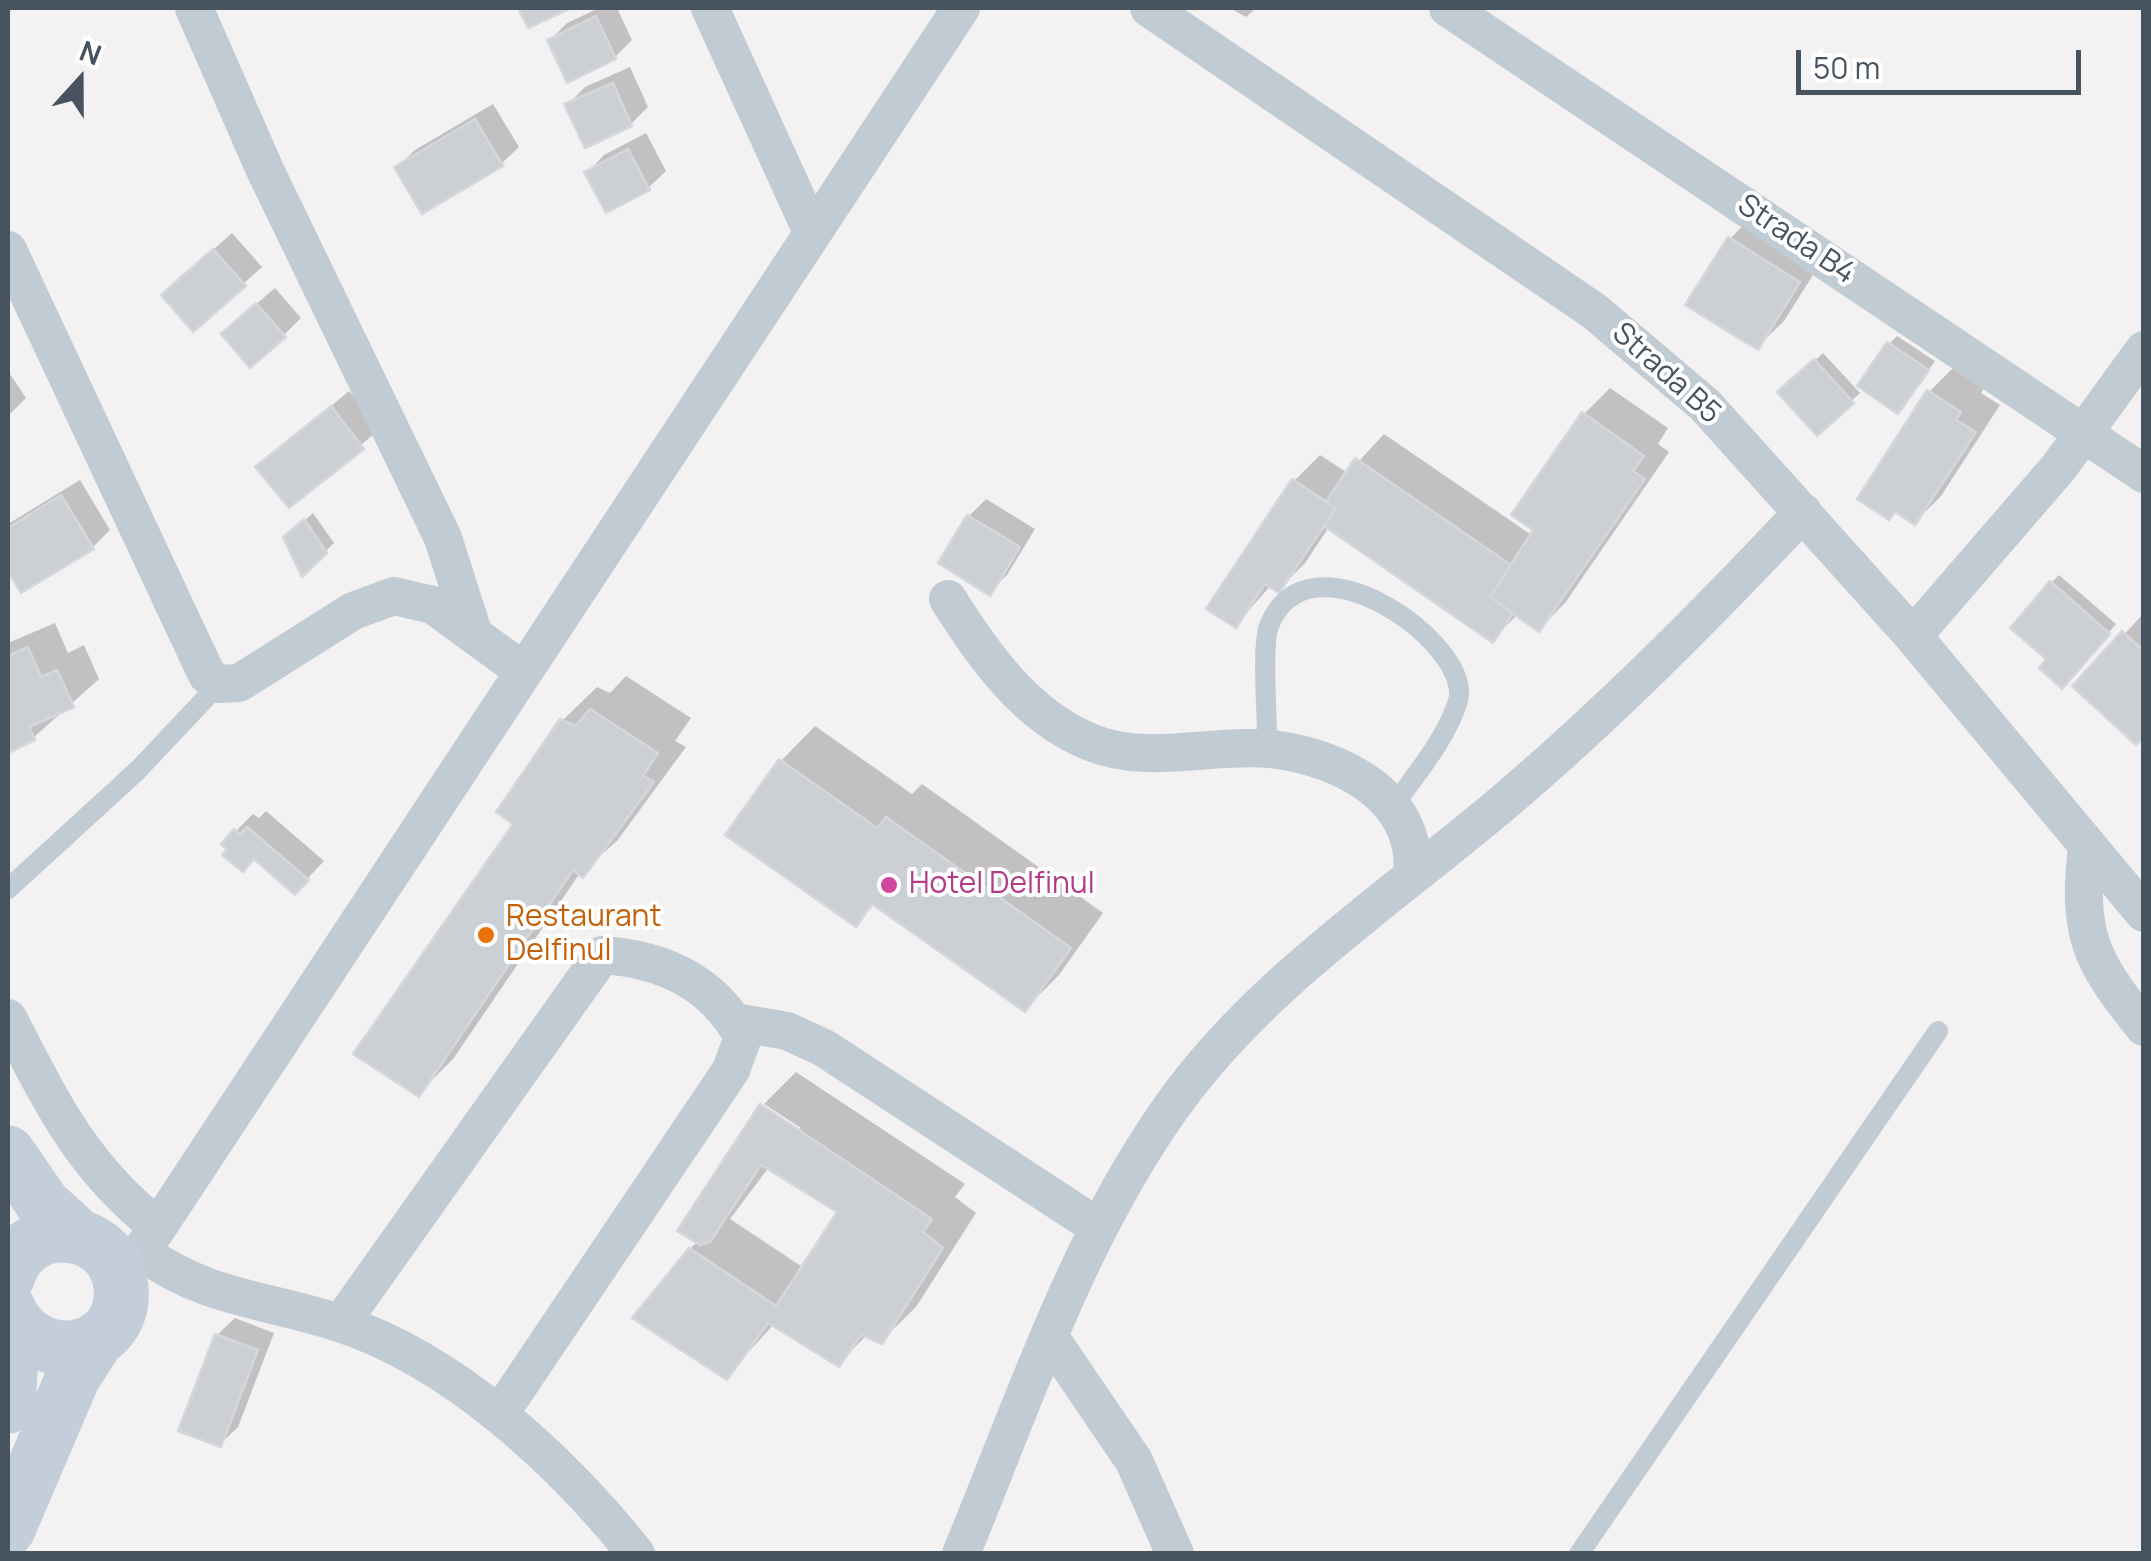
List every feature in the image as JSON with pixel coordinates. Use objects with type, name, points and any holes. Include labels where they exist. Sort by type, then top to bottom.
[{"type":"main road","points":[[8,1153],[44,1204],[76,1234],[108,1254],[138,1250],[119,1308],[73,1377],[8,1529]]},
{"type":"main road","points":[[8,1406],[9,1302],[21,1250],[38,1239],[76,1234]]},
{"type":"main road","points":[[9,1302],[43,1346],[81,1347],[98,1338]]},
{"type":"street","points":[[194,8],[265,170],[443,538],[472,629]]},
{"type":"street","points":[[710,8],[812,232]]},
{"type":"street","points":[[138,1250],[961,8]]},
{"type":"street","name":"Strada B5","points":[[1149,8],[1594,310],[1705,405],[1913,636],[2144,914]]},
{"type":"street","name":"Strada B4","points":[[1448,8],[2144,474]]},
{"type":"street","points":[[8,250],[207,676],[219,684],[239,683],[353,610],[394,596],[433,605],[472,629],[522,670]]},
{"type":"street","points":[[1913,636],[2084,434],[2144,350]]},
{"type":"street","points":[[960,1554],[1098,1227],[1171,1107],[1208,1061],[1278,989],[1504,802],[1642,677],[1803,512]]},
{"type":"street","points":[[948,598],[976,643],[1039,712],[1094,744],[1122,750],[1267,748],[1302,754],[1373,786],[1394,805],[1410,830],[1412,876]]},
{"type":"street","points":[[2086,847],[2083,883],[2093,958],[2144,1027]]},
{"type":"street","points":[[340,1323],[602,955],[644,958],[676,973],[728,1009],[743,1038],[731,1070],[499,1415]]},
{"type":"street","points":[[8,1018],[56,1110],[95,1170],[138,1250],[173,1275],[201,1287],[340,1323],[408,1356],[499,1415],[569,1478],[636,1554]]},
{"type":"street","points":[[735,1022],[787,1031],[824,1048],[1098,1227]]},
{"type":"street","points":[[1049,1336],[1134,1461],[1175,1554]]},
{"type":"lane","points":[[1267,748],[1267,630],[1279,607],[1308,586],[1339,586],[1363,594],[1436,642],[1456,670],[1459,698],[1435,747],[1394,805]]},
{"type":"lane","points":[[8,889],[138,770],[219,684]]},
{"type":"lane","points":[[1578,1554],[1938,1031]]},
{"type":"building","points":[[518,8],[571,8],[528,28]]},
{"type":"building","points":[[596,16],[616,59],[567,83],[547,40]]},
{"type":"building","points":[[613,83],[632,126],[585,148],[564,104]]},
{"type":"building","points":[[475,119],[503,166],[422,214],[394,167]]},
{"type":"building","points":[[628,149],[650,190],[606,213],[584,172]]},
{"type":"building","points":[[1728,237],[1800,282],[1758,350],[1685,305]]},
{"type":"building","points":[[213,249],[246,286],[193,332],[161,295]]},
{"type":"building","points":[[256,303],[286,337],[250,368],[221,334]]},
{"type":"building","points":[[1887,342],[1929,370],[1898,414],[1857,386]]},
{"type":"building","points":[[1814,359],[1854,403],[1817,436],[1777,392]]},
{"type":"building","points":[[1927,390],[1961,412],[1956,420],[1976,432],[1915,525],[1895,512],[1889,520],[1857,499]]},
{"type":"building","points":[[331,406],[364,449],[289,508],[255,467]]},
{"type":"building","points":[[1582,412],[1644,456],[1633,471],[1645,479],[1539,632],[1490,597],[1533,530],[1511,515]]},
{"type":"building","points":[[1355,458],[1511,565],[1490,597],[1513,613],[1493,643],[1324,526],[1336,508],[1326,502]]},
{"type":"building","points":[[1292,479],[1336,508],[1279,593],[1265,584],[1236,628],[1206,609]]},
{"type":"building","points":[[61,495],[94,549],[21,593],[8,571],[8,528]]},
{"type":"building","points":[[967,515],[1020,547],[990,596],[938,563]]},
{"type":"building","points":[[304,519],[327,553],[302,577],[283,537]]},
{"type":"building","points":[[2050,581],[2110,634],[2062,689],[2039,668],[2046,659],[2010,628]]},
{"type":"building","points":[[2122,631],[2144,651],[2144,737],[2136,745],[2072,686]]},
{"type":"building","points":[[28,647],[41,677],[57,670],[74,707],[29,727],[35,740],[8,753],[8,656]]},
{"type":"building","points":[[590,709],[658,753],[643,776],[654,782],[583,878],[573,870],[419,1097],[353,1054],[513,824],[496,812],[560,719],[575,726]]},
{"type":"building","name":"Hotel Delfinul","points":[[779,759],[877,828],[886,817],[1071,948],[1025,1012],[872,904],[856,927],[725,835]]},
{"type":"building","points":[[247,827],[309,880],[295,895],[254,859],[243,872],[222,855],[227,849],[221,844],[234,829],[240,834]]},
{"type":"building","points":[[760,1104],[932,1219],[923,1232],[943,1248],[882,1344],[861,1335],[839,1367],[768,1323],[727,1380],[632,1318],[689,1248],[776,1306],[837,1212],[761,1165],[710,1242],[700,1245],[677,1231]]},
{"type":"building","points":[[215,1334],[258,1350],[221,1447],[178,1431]]},
{"type":"place","name":"Hotel Delfinul","points":[[889,885]]},
{"type":"place","name":"Restaurant Delfinul","points":[[486,935]]}]
